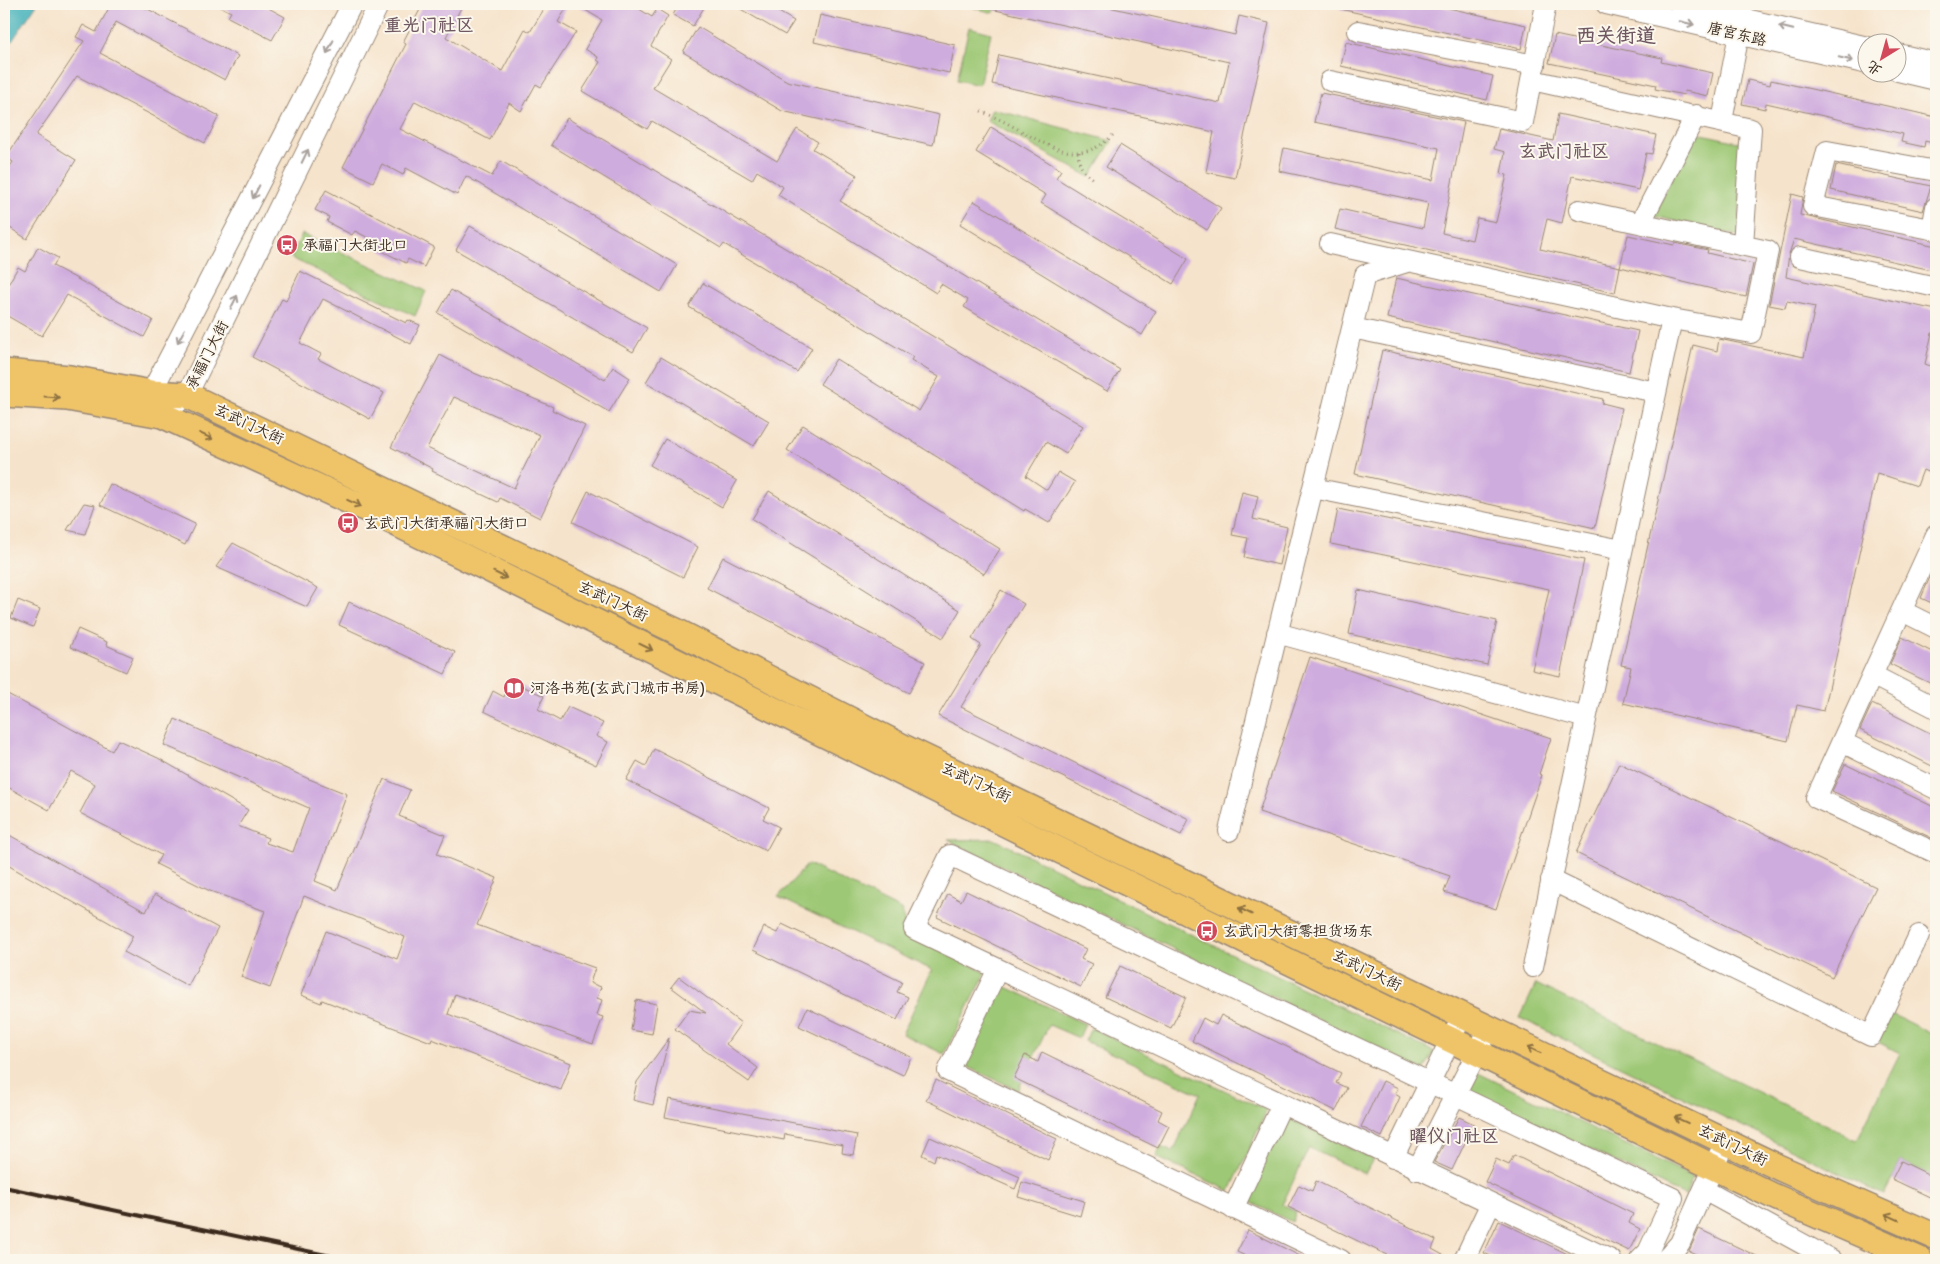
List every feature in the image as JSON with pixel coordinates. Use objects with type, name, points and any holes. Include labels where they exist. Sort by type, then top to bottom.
[{"type":"main road","name":"玄武门大街","points":[[4,372],[70,378],[151,393],[187,395],[674,630],[903,748],[1780,1168],[1936,1237]]},
{"type":"main road","name":"玄武门大街","points":[[4,394],[67,398],[162,415],[375,513],[1030,836],[1774,1196],[1920,1260]]},
{"type":"street","name":"承福门大街","points":[[151,393],[352,4]]},
{"type":"street","name":"承福门大街","points":[[162,415],[187,395],[379,4]]},
{"type":"street","points":[[1330,81],[1523,122],[1546,4]]},
{"type":"street","name":"唐宫东路","points":[[1606,4],[1735,22],[1858,45]]},
{"type":"street","name":"唐宫东路","points":[[1680,4],[1858,61]]},
{"type":"street","points":[[1722,122],[1735,22]]},
{"type":"street","points":[[1358,30],[1534,72],[1751,129],[1743,245]]},
{"type":"street","points":[[1908,56],[1936,63]]},
{"type":"street","points":[[1908,73],[1936,80]]},
{"type":"street","points":[[1641,222],[1696,115]]},
{"type":"street","points":[[1936,171],[1827,151],[1814,206],[1934,229],[1936,207]]},
{"type":"street","points":[[1330,244],[1672,319],[1751,333],[1768,250],[1578,210]]},
{"type":"street","points":[[1800,258],[1936,287]]},
{"type":"street","points":[[1229,831],[1365,275],[1409,262]]},
{"type":"street","points":[[1533,966],[1672,319]]},
{"type":"street","points":[[1352,328],[1656,392]]},
{"type":"street","points":[[151,393],[162,415]]},
{"type":"street","points":[[1313,488],[1622,550]]},
{"type":"street","points":[[1934,546],[1816,798],[1936,853]]},
{"type":"street","points":[[1902,611],[1936,628]]},
{"type":"street","points":[[1278,633],[1586,718]]},
{"type":"street","points":[[1872,675],[1936,708]]},
{"type":"street","points":[[1842,742],[1936,789]]},
{"type":"street","points":[[1611,1260],[914,929],[950,854],[1673,1198],[1648,1252],[1640,1260]]},
{"type":"street","points":[[1552,880],[1871,1036],[1919,935]]},
{"type":"street","points":[[998,969],[948,1071],[1341,1260]]},
{"type":"street","points":[[1393,1158],[1462,1016]]},
{"type":"street","points":[[1418,1169],[1489,1029]]},
{"type":"street","points":[[1233,1208],[1282,1104]]},
{"type":"street","points":[[1665,1260],[1680,1243],[1725,1141]]},
{"type":"street","points":[[1704,1190],[1820,1258]]},
{"type":"street","points":[[1466,1260],[1491,1203]]},
{"type":"path","points":[[981,111],[1053,148],[1072,153],[1090,151],[1113,135]]},
{"type":"path","points":[[1079,152],[1078,161],[1081,170],[1094,180]]},
{"type":"green space","points":[[975,4],[997,4],[994,13],[974,8]]},
{"type":"green space","points":[[969,27],[991,33],[979,85],[957,80]]},
{"type":"green space","points":[[992,109],[1112,141],[1090,177],[987,121]]},
{"type":"green space","points":[[1693,132],[1742,143],[1739,236],[1654,216]]},
{"type":"green space","points":[[302,234],[426,291],[415,316],[291,258]]},
{"type":"green space","points":[[994,839],[1434,1052],[1424,1070],[948,840]]},
{"type":"green space","points":[[808,864],[901,910],[907,931],[986,973],[944,1054],[902,1034],[932,970],[778,897]]},
{"type":"green space","points":[[1536,984],[1857,1140],[1900,1053],[1876,1041],[1889,1013],[1936,1036],[1936,1178],[1901,1161],[1884,1195],[1520,1018]]},
{"type":"green space","points":[[1002,985],[1085,1024],[1079,1038],[1049,1025],[1018,1090],[964,1065]]},
{"type":"green space","points":[[1091,1028],[1267,1110],[1230,1191],[1156,1157],[1161,1147],[1173,1152],[1200,1094],[1085,1041]]},
{"type":"green space","points":[[1474,1071],[1693,1177],[1685,1196],[1466,1089]]},
{"type":"green space","points":[[1283,1116],[1373,1159],[1365,1174],[1309,1148],[1282,1205],[1296,1212],[1292,1222],[1244,1199]]},
{"type":"water","points":[[37,4],[4,53],[4,5]]},
{"type":"building","points":[[111,4],[138,4],[238,56],[225,80],[116,22],[100,53],[219,116],[205,143],[77,76],[36,135],[76,160],[27,239],[4,224],[4,175],[13,162],[6,157],[84,41],[76,37],[83,25],[96,32]]},
{"type":"building","points":[[215,4],[261,4],[285,17],[272,40],[228,17],[231,12]]},
{"type":"building","points":[[423,4],[463,4],[446,37],[502,71],[525,29],[530,32],[547,4],[569,4],[558,22],[576,32],[541,87],[536,84],[521,111],[509,103],[490,140],[415,101],[400,129],[492,176],[501,161],[677,265],[661,292],[466,176],[457,195],[406,168],[403,175],[382,164],[373,182],[343,167],[406,44],[403,42]]},
{"type":"building","points":[[575,4],[631,4],[652,17],[657,9],[668,16],[651,46],[671,59],[653,88],[777,161],[797,129],[818,142],[813,149],[857,175],[840,201],[1120,370],[1107,391],[964,307],[968,300],[941,284],[936,293],[778,195],[783,187],[757,171],[752,180],[652,121],[647,129],[582,91],[600,62],[597,60],[598,57],[585,49],[602,20]]},
{"type":"building","points":[[679,4],[706,4],[693,26],[673,15]]},
{"type":"building","points":[[732,4],[765,4],[794,21],[785,35]]},
{"type":"building","points":[[992,4],[1095,4],[1235,35],[1239,16],[1269,23],[1235,178],[1206,172],[1214,132],[992,84],[999,55],[1220,103],[1229,62],[991,9]]},
{"type":"building","points":[[1340,4],[1430,4],[1526,25],[1521,49],[1340,9]]},
{"type":"building","points":[[820,15],[955,45],[949,73],[814,42]]},
{"type":"building","points":[[698,27],[787,81],[939,115],[933,145],[782,111],[683,52]]},
{"type":"building","points":[[1555,35],[1662,58],[1661,62],[1713,73],[1708,96],[1685,91],[1684,95],[1655,89],[1656,85],[1549,63]]},
{"type":"building","points":[[1346,42],[1493,76],[1487,100],[1341,66]]},
{"type":"building","points":[[1748,80],[1770,85],[1771,80],[1936,117],[1936,144],[1925,141],[1924,147],[1901,142],[1903,134],[1766,103],[1765,109],[1742,104]]},
{"type":"building","points":[[1321,93],[1464,122],[1442,233],[1472,240],[1477,218],[1496,222],[1507,175],[1501,174],[1505,152],[1494,149],[1499,129],[1553,141],[1558,114],[1656,135],[1652,154],[1646,153],[1638,190],[1572,176],[1562,223],[1547,219],[1540,249],[1620,267],[1615,293],[1335,229],[1340,209],[1423,228],[1428,203],[1279,171],[1284,148],[1433,180],[1439,148],[1314,122]]},
{"type":"building","points":[[567,118],[1083,426],[1066,454],[1046,442],[1026,476],[1047,490],[1058,472],[1075,482],[1049,523],[1025,509],[1024,511],[820,384],[836,359],[919,411],[939,377],[911,360],[913,357],[724,244],[721,248],[551,145]]},
{"type":"building","points":[[991,127],[1061,170],[1056,178],[1188,259],[1173,284],[1041,203],[1046,195],[976,152]]},
{"type":"building","points":[[1120,145],[1221,208],[1207,230],[1106,167]]},
{"type":"building","points":[[1836,165],[1931,186],[1923,211],[1831,190]]},
{"type":"building","points":[[326,190],[434,247],[424,267],[408,259],[406,263],[380,250],[382,245],[355,231],[352,235],[327,222],[329,217],[315,210]]},
{"type":"building","points":[[1792,194],[1803,197],[1800,215],[1936,246],[1936,271],[1794,239],[1789,254],[1786,277],[1936,310],[1936,334],[1932,333],[1925,364],[1936,368],[1936,476],[1923,470],[1917,486],[1877,473],[1824,711],[1797,705],[1788,741],[1623,703],[1631,667],[1621,665],[1693,345],[1717,351],[1719,339],[1804,357],[1815,307],[1787,301],[1785,308],[1769,305]]},
{"type":"building","points":[[974,201],[1156,311],[1142,335],[960,224]]},
{"type":"building","points":[[470,226],[647,328],[633,352],[456,250]]},
{"type":"building","points":[[1628,235],[1708,250],[1707,253],[1753,264],[1746,297],[1620,267]]},
{"type":"building","points":[[38,247],[58,258],[53,266],[153,320],[144,337],[67,295],[42,336],[4,314],[4,292],[18,267],[25,271]]},
{"type":"building","points":[[300,271],[406,323],[408,320],[420,325],[411,344],[323,299],[300,343],[321,354],[318,359],[384,393],[370,419],[252,357],[282,299],[286,301]]},
{"type":"building","points":[[1396,278],[1638,331],[1629,372],[1387,318]]},
{"type":"building","points":[[703,283],[812,348],[797,372],[689,307]]},
{"type":"building","points":[[451,290],[605,380],[613,367],[630,378],[609,412],[438,313]]},
{"type":"building","points":[[1382,350],[1603,399],[1602,403],[1622,408],[1595,528],[1355,474]]},
{"type":"building","points":[[440,355],[474,373],[553,407],[552,410],[585,426],[540,518],[500,498],[498,502],[432,471],[433,469],[391,447]],"holes":[[[454,397],[540,435],[514,488],[427,448]]]},
{"type":"building","points":[[661,357],[769,421],[754,446],[646,382]]},
{"type":"building","points":[[803,425],[1000,549],[984,574],[787,450]]},
{"type":"building","points":[[665,439],[737,481],[722,507],[650,465]]},
{"type":"building","points":[[110,484],[195,524],[185,545],[100,505]]},
{"type":"building","points":[[588,491],[698,547],[683,577],[573,522]]},
{"type":"building","points":[[769,491],[960,610],[943,638],[752,519]]},
{"type":"building","points":[[1242,492],[1258,496],[1253,519],[1287,527],[1279,565],[1244,557],[1248,538],[1232,535]]},
{"type":"building","points":[[84,503],[95,505],[85,534],[67,530]]},
{"type":"building","points":[[1338,509],[1584,560],[1560,676],[1532,670],[1549,589],[1331,544]]},
{"type":"building","points":[[233,543],[318,588],[307,607],[216,567]]},
{"type":"building","points":[[723,557],[925,662],[909,693],[707,588]]},
{"type":"building","points":[[1936,563],[1936,605],[1921,598]]},
{"type":"building","points":[[1001,590],[1024,604],[961,707],[1189,819],[1181,835],[938,716],[981,645],[972,639]]},
{"type":"building","points":[[1358,590],[1497,621],[1487,665],[1349,634]]},
{"type":"building","points":[[18,600],[40,609],[33,627],[11,618]]},
{"type":"building","points":[[349,602],[455,652],[445,674],[339,625]]},
{"type":"building","points":[[78,629],[107,642],[106,645],[133,657],[126,672],[70,647]]},
{"type":"building","points":[[1902,637],[1936,654],[1936,686],[1890,664]]},
{"type":"building","points":[[1310,657],[1551,738],[1539,774],[1542,775],[1496,909],[1444,892],[1450,876],[1259,812]]},
{"type":"building","points":[[511,681],[544,696],[538,709],[560,721],[568,707],[603,723],[596,736],[608,742],[596,765],[484,711],[493,691],[504,697]]},
{"type":"building","points":[[4,692],[112,751],[118,740],[158,758],[248,810],[238,826],[268,838],[266,843],[293,852],[309,808],[164,745],[175,719],[347,794],[315,881],[337,890],[384,779],[410,790],[399,816],[445,835],[437,854],[497,878],[477,925],[595,968],[590,983],[601,987],[597,998],[602,1000],[597,1015],[603,1017],[593,1044],[455,994],[448,1014],[571,1063],[561,1090],[432,1039],[431,1042],[322,1000],[321,1003],[301,995],[326,931],[397,959],[405,937],[304,896],[270,988],[241,977],[265,911],[210,891],[156,864],[161,855],[80,813],[95,784],[71,771],[49,810],[4,785]]},
{"type":"building","points":[[1872,704],[1936,736],[1936,768],[1860,730]]},
{"type":"building","points":[[654,749],[769,808],[763,819],[779,827],[766,851],[626,780],[637,761],[646,766]]},
{"type":"building","points":[[1619,763],[1876,887],[1832,977],[1576,853]]},
{"type":"building","points":[[1845,764],[1936,808],[1936,840],[1832,791]]},
{"type":"building","points":[[4,832],[146,912],[155,894],[218,928],[188,986],[124,952],[133,936],[4,863]]},
{"type":"building","points":[[966,891],[1086,949],[1081,959],[1092,964],[1081,987],[937,917],[948,894],[961,901]]},
{"type":"building","points":[[782,924],[902,982],[897,992],[908,997],[897,1020],[753,950],[764,927],[777,933]]},
{"type":"building","points":[[1120,966],[1186,997],[1171,1028],[1105,997]]},
{"type":"building","points":[[679,977],[741,1023],[726,1044],[758,1068],[749,1082],[675,1029],[689,1010],[706,1013],[671,987]]},
{"type":"building","points":[[636,1000],[657,1004],[652,1034],[631,1030]]},
{"type":"building","points":[[807,1008],[911,1057],[903,1075],[799,1026]]},
{"type":"building","points":[[1221,1015],[1341,1073],[1336,1083],[1347,1088],[1336,1111],[1192,1041],[1203,1018],[1216,1025]]},
{"type":"building","points":[[669,1038],[653,1105],[633,1100],[637,1082]]},
{"type":"building","points":[[1042,1052],[1162,1111],[1158,1120],[1169,1126],[1158,1148],[1014,1078],[1025,1055],[1038,1062]]},
{"type":"building","points":[[936,1080],[1057,1139],[1048,1160],[926,1100]]},
{"type":"building","points":[[1383,1081],[1398,1088],[1395,1094],[1400,1097],[1382,1137],[1361,1127]]},
{"type":"building","points":[[669,1099],[857,1135],[853,1155],[842,1153],[843,1145],[785,1134],[784,1140],[665,1117]]},
{"type":"building","points":[[1459,1117],[1474,1124],[1452,1170],[1434,1162]]},
{"type":"building","points":[[930,1137],[1020,1177],[1015,1189],[936,1154],[934,1161],[922,1155]]},
{"type":"building","points":[[1514,1155],[1633,1214],[1629,1223],[1640,1229],[1629,1251],[1485,1182],[1496,1159],[1509,1165]]},
{"type":"building","points":[[1901,1161],[1936,1178],[1936,1200],[1892,1179]]},
{"type":"building","points":[[1316,1181],[1436,1240],[1432,1249],[1452,1260],[1397,1260],[1288,1207],[1299,1185],[1312,1191]]},
{"type":"building","points":[[1022,1182],[1084,1201],[1080,1216],[1018,1197]]},
{"type":"building","points":[[1499,1221],[1580,1260],[1500,1260],[1484,1253]]},
{"type":"building","points":[[1699,1229],[1765,1260],[1709,1260],[1689,1251]]},
{"type":"building","points":[[1248,1230],[1308,1260],[1254,1260],[1237,1252]]},
{"type":"railway","points":[[4,1187],[350,1260]]},
{"type":"place","name":"承福门大街北口","points":[[287,245]]},
{"type":"place","name":"玄武门大街承福门大街口","points":[[348,523]]},
{"type":"place","name":"河洛书苑(玄武门城市书房)","points":[[514,688]]},
{"type":"place","name":"玄武门大街零担货场东","points":[[1207,931]]},
{"type":"district","name":"重光门社区","points":[[429,25]]},
{"type":"district","name":"西关街道","points":[[1616,35]]},
{"type":"district","name":"玄武门社区","points":[[1564,151]]},
{"type":"district","name":"曜仪门社区","points":[[1454,1136]]}]
